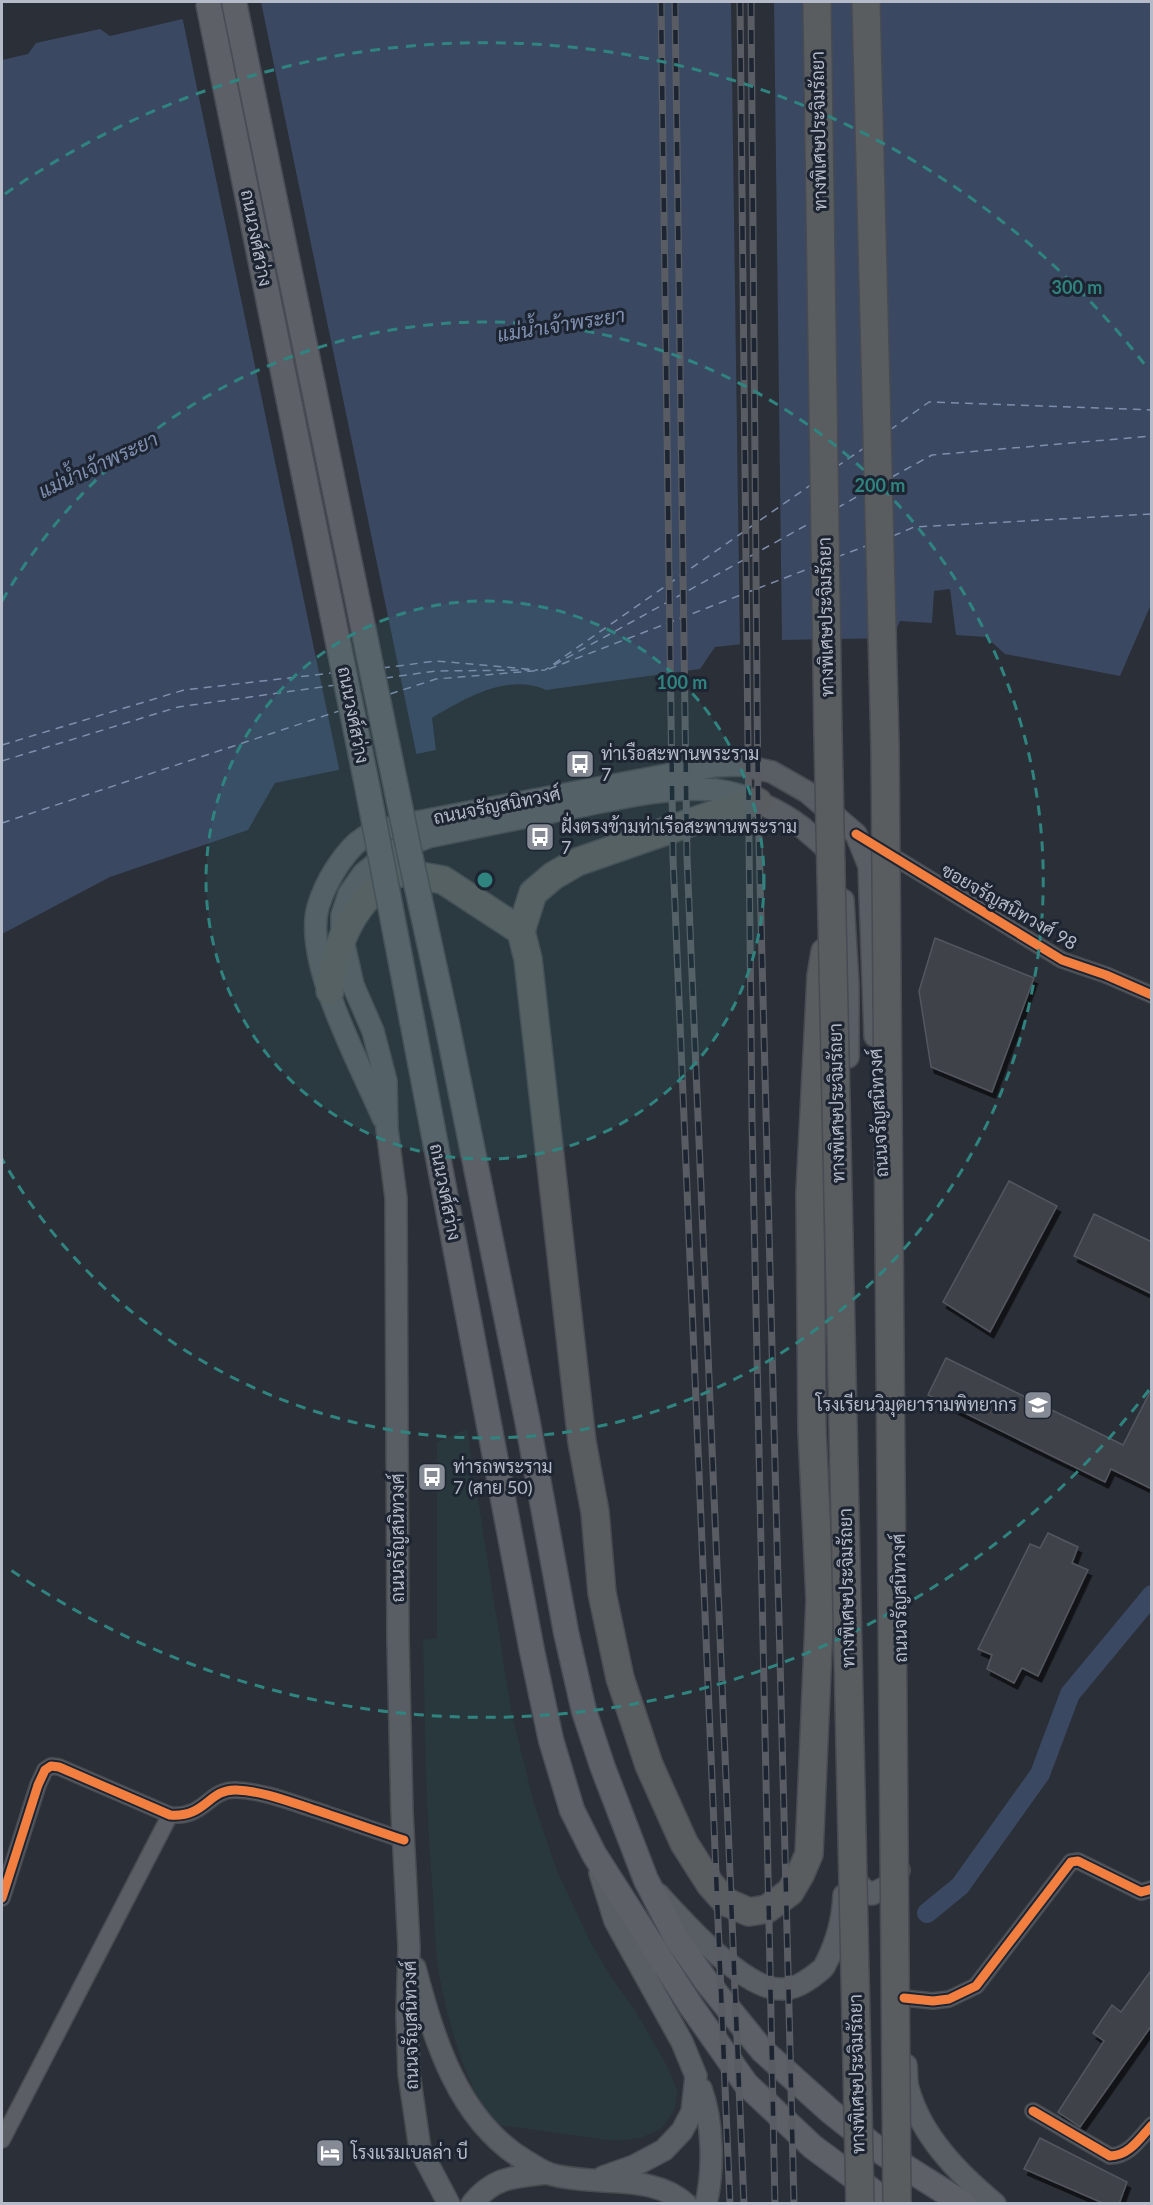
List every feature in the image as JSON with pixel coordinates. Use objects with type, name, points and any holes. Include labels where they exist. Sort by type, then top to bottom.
[{"type":"highway","name":"ทางพิเศษประจิมรัถยา","points":[[817,2],[832,914],[860,2204]]},
{"type":"highway","points":[[866,2],[885,747],[897,2204]]},
{"type":"highway","points":[[758,802],[727,810],[577,862],[553,876],[533,893],[521,931],[528,959],[582,1442],[595,1512],[602,1593],[621,1678],[649,1765],[684,1843],[710,1884],[726,1902],[749,1912],[767,1908],[790,1892],[809,1854],[820,1600],[812,1431],[810,1193],[821,976],[832,914]]},
{"type":"highway","points":[[330,991],[334,960],[342,936],[367,897],[379,884],[398,872],[443,880],[521,931]]},
{"type":"main road","name":"ถนนวงศ์สว่าง","points":[[208,2],[366,778],[532,1651],[551,1740],[572,1810],[594,1854]]},
{"type":"main road","name":"ถนนวงศ์สว่าง","points":[[234,2],[527,1419]]},
{"type":"main road","name":"ถนนจรัญสนิทวงศ์","points":[[387,1129],[330,991],[320,960],[316,937],[318,908],[330,878],[342,859],[362,838],[386,829],[471,810],[715,766],[741,765],[772,772],[807,792],[855,834],[868,866],[882,1163],[885,1342],[898,1461],[904,2049],[908,2088],[918,2114],[933,2141],[954,2167],[995,2204]]},
{"type":"main road","name":"ถนนจรัญสนิทวงศ์","points":[[449,2204],[420,2149],[409,2074],[407,2016],[410,1947],[404,1840],[398,1618],[396,1198],[387,1129],[386,1081],[373,1031],[353,986],[342,936],[342,915],[349,894],[363,874],[388,853],[428,837],[622,798],[679,789],[718,790],[758,802],[788,817],[828,850],[839,874],[845,917],[848,984],[846,1330],[838,1465],[846,1842],[843,1913],[824,1967],[802,1984],[782,1990],[766,1986],[747,1977],[730,1964],[706,1944],[646,1880]]},
{"type":"main road","name":"ถนนจรัญสนิทวงศ์","points":[[527,1419],[566,1632],[584,1711],[646,1880],[682,1946],[706,1981],[762,2050],[831,2112],[883,2153],[964,2204]]},
{"type":"main road","points":[[846,1842],[856,1880],[863,1890],[872,1894],[888,1886],[901,1868]]},
{"type":"main road","points":[[594,1854],[615,1921],[682,2042],[704,2097],[710,2132],[710,2186],[706,2204]]},
{"type":"main road","points":[[594,1854],[703,2025],[746,2084],[813,2147],[890,2204]]},
{"type":"main road","name":"ถนนจรัญสนิทวงศ์","points":[[410,1947],[438,2042],[458,2087],[482,2124],[497,2139],[518,2156],[548,2173],[594,2180],[644,2194],[678,2197],[686,2204]]},
{"type":"main road","points":[[594,2180],[634,2166],[664,2150],[682,2132],[692,2112],[696,2076]]},
{"type":"main road","points":[[472,2204],[492,2184],[504,2179],[548,2173]]},
{"type":"street","name":"ซอยจรัญสนิทวงศ์ 98","points":[[855,834],[1062,960],[1106,975],[1152,995]]},
{"type":"street","points":[[2,1898],[38,1785],[45,1770],[51,1766],[59,1767],[170,1815],[182,1816],[195,1812],[217,1795],[237,1790],[277,1797],[404,1840]]},
{"type":"street","points":[[2,2140],[170,1815]]},
{"type":"street","points":[[904,1998],[933,2001],[949,1999],[976,1986],[1071,1862],[1078,1861],[1141,1892],[1152,1889]]},
{"type":"street","points":[[1033,2111],[1110,2156],[1119,2156],[1131,2148],[1152,2125]]},
{"type":"shaded area","points":[[467,1429],[511,1710],[534,1804],[557,1871],[591,1943],[611,1977],[636,2012],[666,2064],[677,2089],[675,2109],[661,2129],[640,2138],[616,2141],[498,2125],[477,2096],[468,2076],[447,2011],[439,1974],[436,1945],[427,1800],[423,1640],[437,1638],[437,1442]]},
{"type":"water","name":"แม่น้ำเจ้าพระยา","points":[[255,2],[1151,2],[1152,602],[1120,676],[1005,654],[986,637],[956,635],[950,589],[934,591],[932,623],[900,621],[892,638],[781,640],[715,647],[700,669],[546,690],[517,684],[502,686],[473,696],[432,718],[436,750],[275,783],[248,830],[110,877],[2,934],[2,60],[28,54],[36,43],[100,29],[110,36]]},
{"type":"pier","points":[[242,2],[261,2],[417,757],[340,773],[182,16]]},
{"type":"pier","points":[[731,2],[774,2],[782,643],[740,647]]},
{"type":"building","points":[[935,938],[1034,978],[992,1092],[931,1067],[919,991]]},
{"type":"building","points":[[1009,1181],[1057,1206],[990,1332],[943,1302]]},
{"type":"building","points":[[1094,1214],[1152,1242],[1152,1294],[1074,1256]]},
{"type":"building","points":[[946,1358],[1123,1445],[1152,1388],[1152,1489],[1111,1469],[1105,1482],[928,1395]]},
{"type":"building","points":[[1048,1533],[1078,1547],[1072,1563],[1088,1570],[1038,1676],[1022,1668],[1014,1683],[987,1669],[992,1655],[978,1649],[1030,1544],[1040,1548]]},
{"type":"building","points":[[1152,1969],[1152,2025],[1080,2127],[1058,2112],[1104,2041],[1093,2033],[1112,2005],[1121,2012]]},
{"type":"building","points":[[1040,2138],[1127,2182],[1119,2204],[1105,2204],[1024,2169]]},
{"type":"waterway","points":[[927,1913],[960,1886],[1040,1774],[1070,1694],[1152,1595]]},
{"type":"ferry route","points":[[890,430],[929,402],[1152,410]]},
{"type":"ferry route","points":[[892,477],[932,455],[1152,436]]},
{"type":"ferry route","points":[[836,467],[864,448]]},
{"type":"ferry route","points":[[390,694],[436,679],[545,670],[812,484]]},
{"type":"ferry route","points":[[837,508],[867,491]]},
{"type":"ferry route","points":[[893,536],[914,527],[1152,514]]},
{"type":"ferry route","points":[[554,665],[812,522]]},
{"type":"ferry route","points":[[837,557],[866,546]]},
{"type":"ferry route","points":[[549,669],[813,567]]},
{"type":"ferry route","points":[[382,668],[436,661],[538,670]]},
{"type":"ferry route","points":[[385,678],[436,671],[530,670]]},
{"type":"ferry route","points":[[2,745],[184,690],[332,673]]},
{"type":"ferry route","points":[[2,761],[178,707],[336,685]]},
{"type":"ferry route","points":[[2,823],[339,711]]},
{"type":"railway","points":[[661,2],[673,858],[730,2204]]},
{"type":"railway","points":[[675,2],[687,857],[744,2204]]},
{"type":"railway","points":[[740,2],[752,1120],[775,2204]]},
{"type":"railway","points":[[751,2],[758,802],[794,2204]]},
{"type":"cycle path","points":[[856,834],[1062,960],[1106,975],[1152,995]]},
{"type":"cycle path","points":[[2,1898],[38,1785],[45,1770],[51,1766],[59,1767],[170,1815],[192,1812],[227,1791],[246,1791],[265,1794],[404,1840]]},
{"type":"cycle path","points":[[904,1998],[933,2001],[949,1999],[976,1986],[1071,1862],[1078,1861],[1141,1892],[1152,1889]]},
{"type":"cycle path","points":[[1033,2111],[1110,2156],[1128,2150],[1152,2125]]},
{"type":"place","name":"ท่าเรือสะพานพระราม 7","points":[[580,764]]},
{"type":"place","name":"ฝั่งตรงข้ามท่าเรือสะพานพระราม 7","points":[[540,837]]},
{"type":"place","name":"โรงเรียนวิมุตยารามพิทยากร","points":[[1038,1405]]},
{"type":"place","name":"ท่ารถพระราม 7 (สาย 50)","points":[[432,1477]]},
{"type":"place","name":"โรงแรมเบลล่า บี","points":[[330,2153]]}]
